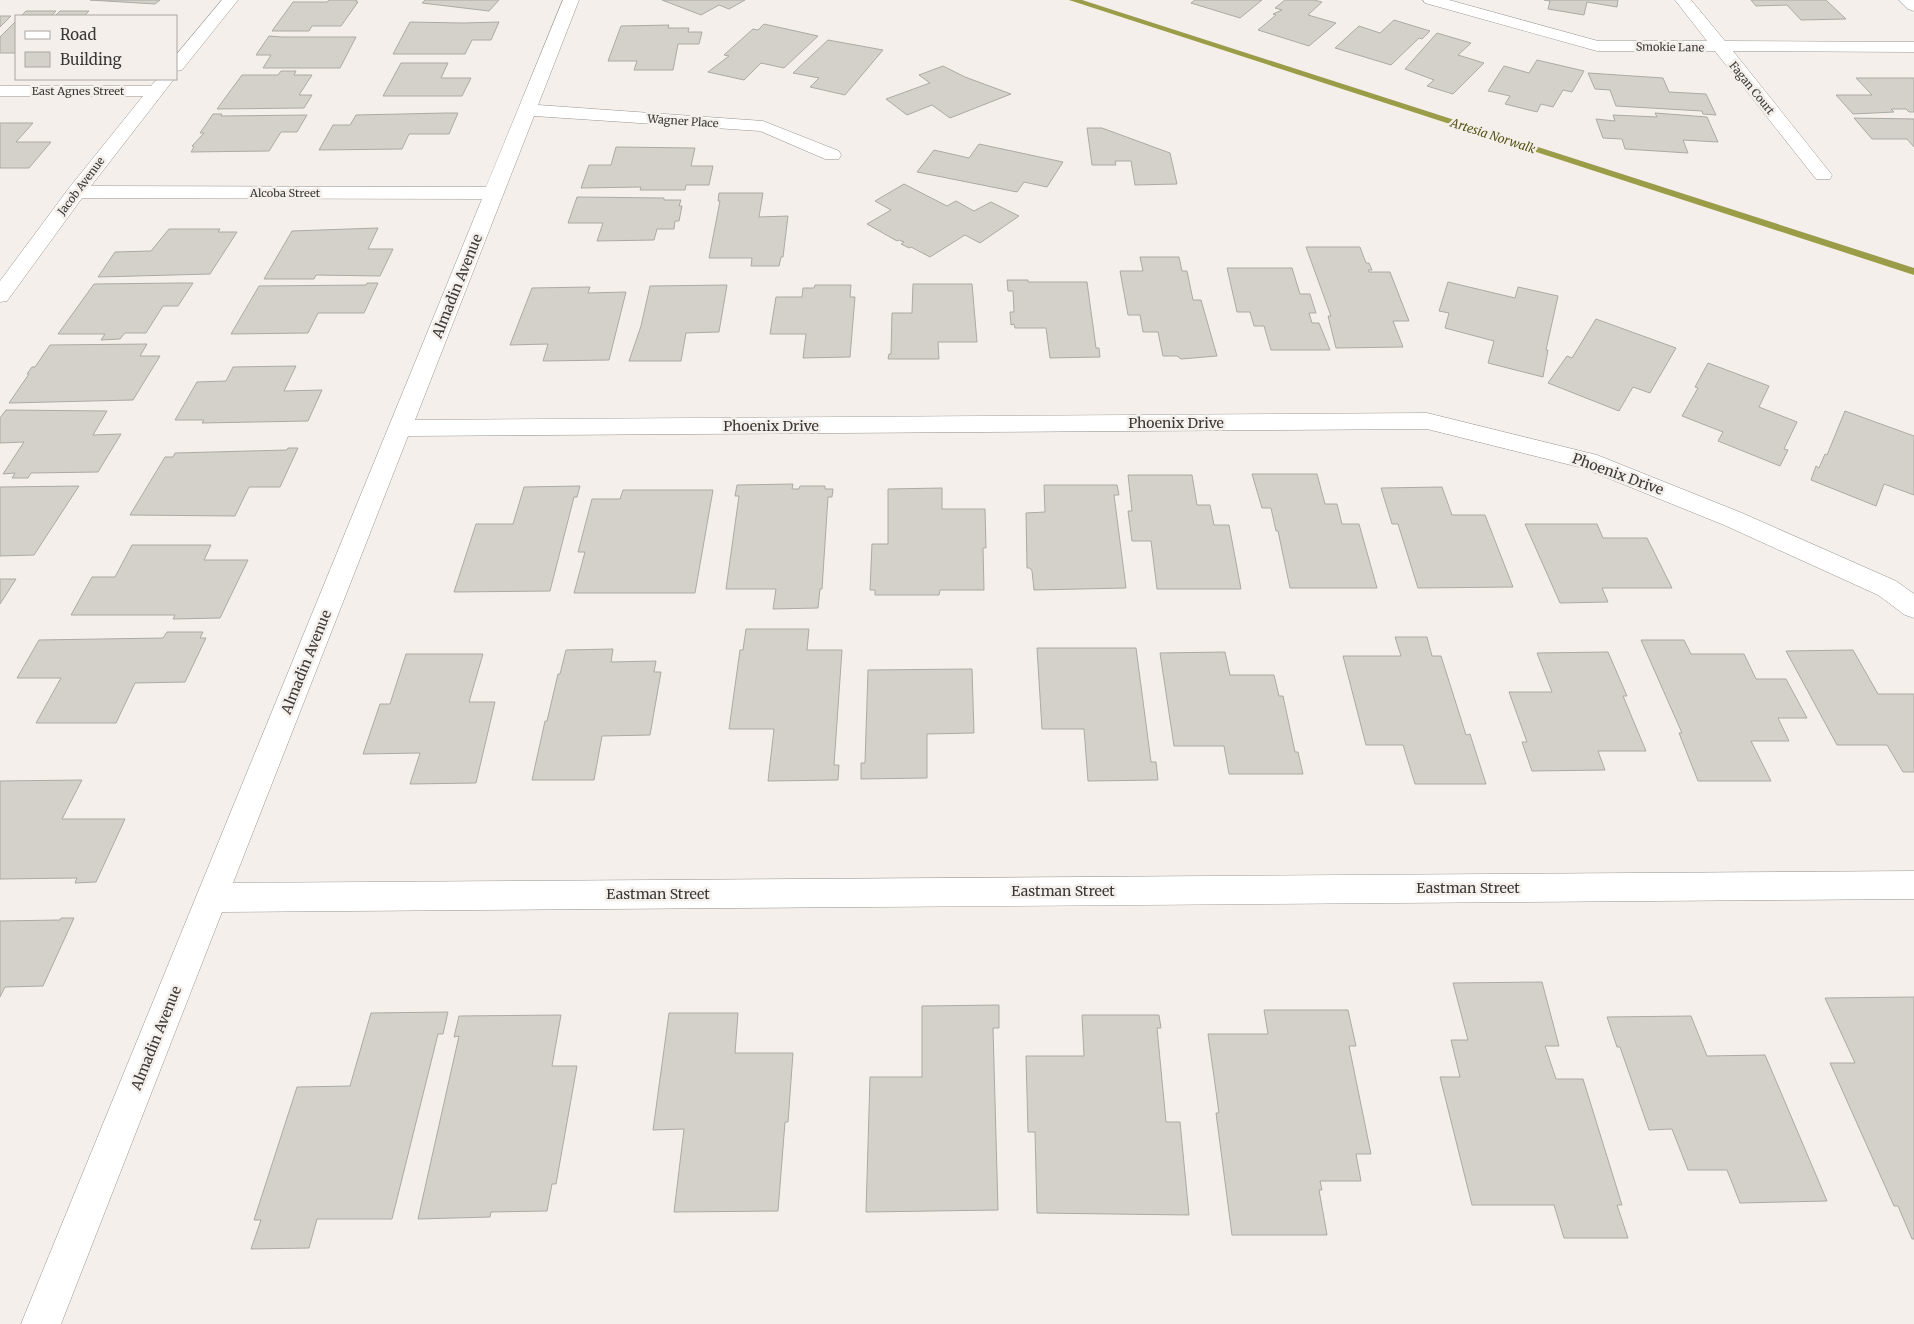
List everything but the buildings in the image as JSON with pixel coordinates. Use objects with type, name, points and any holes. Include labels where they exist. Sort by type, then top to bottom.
[{"type":"street","points":[[178,64],[230,0]]},
{"type":"street","name":"Almadin Avenue","points":[[41,1324],[571,0]]},
{"type":"street","name":"Smokie Lane","points":[[1431,0],[1597,46],[1720,48],[1914,47]]},
{"type":"street","name":"Fagan Court","points":[[1683,0],[1823,175]]},
{"type":"street","points":[[1907,0],[1914,6]]},
{"type":"street","name":"East Agnes Street","points":[[0,91],[161,85]]},
{"type":"street","name":"Jacob Avenue","points":[[0,296],[76,192],[161,85]]},
{"type":"street","name":"Wagner Place","points":[[528,110],[762,126],[832,155]]},
{"type":"street","name":"Alcoba Street","points":[[76,192],[494,194]]},
{"type":"street","name":"Phoenix Drive","points":[[400,428],[1427,421],[1589,461],[1742,523],[1887,588],[1914,608]]},
{"type":"street","name":"Eastman Street","points":[[212,898],[1914,885]]},
{"type":"waterway","name":"Artesia Norwalk","points":[[1073,0],[1914,272]]}]
